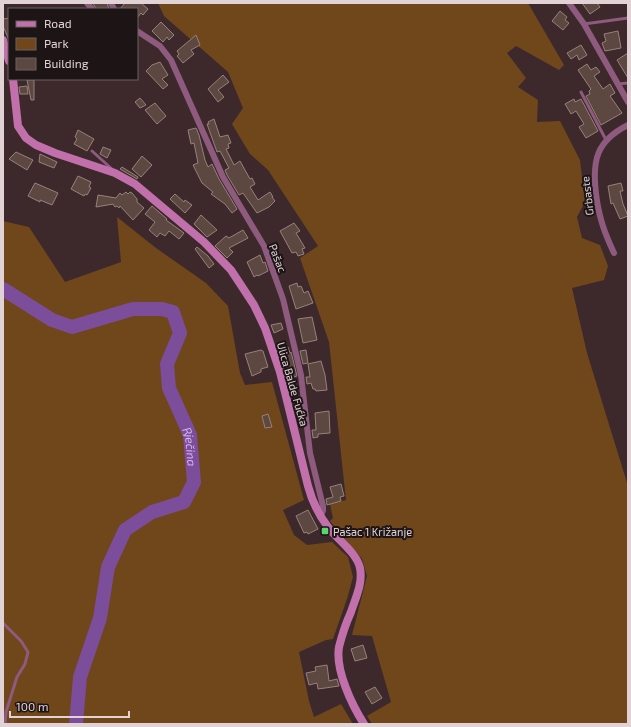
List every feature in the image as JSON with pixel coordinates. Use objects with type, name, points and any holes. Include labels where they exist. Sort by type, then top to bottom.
[{"type":"main road","points":[[3,40],[8,58]]},
{"type":"main road","name":"Ulica Balde Fućka","points":[[13,80],[18,126],[26,138],[36,145],[115,173],[135,184],[204,242],[231,270],[250,298],[265,328],[280,372],[313,502],[328,528],[356,559],[360,569],[360,587],[345,626],[339,648],[340,666],[347,693],[364,724]]},
{"type":"street","points":[[569,3],[584,24],[628,102]]},
{"type":"street","name":"Pašac","points":[[138,32],[144,37]]},
{"type":"street","name":"Pašac","points":[[138,34],[160,46],[172,60],[223,177],[264,246],[283,299],[301,375],[310,453],[323,506],[323,511],[320,516]]},
{"type":"street","name":"Grbaste","points":[[614,253],[604,234],[598,213],[594,168],[596,160],[609,137],[628,124]]},
{"type":"lane","points":[[584,24],[628,18]]},
{"type":"lane","points":[[618,84],[628,83]]},
{"type":"lane","points":[[581,92],[606,141]]},
{"type":"lane","points":[[92,151],[115,173]]},
{"type":"lane","points":[[3,623],[21,641],[28,652],[25,664],[17,678],[6,712],[6,724]]},
{"type":"green space","points":[[158,3],[528,3],[564,65],[559,70],[516,46],[507,53],[526,78],[518,87],[538,100],[537,122],[560,121],[580,160],[585,202],[577,217],[582,238],[600,245],[608,266],[604,280],[572,288],[587,353],[628,486],[628,724],[372,724],[367,716],[391,702],[372,636],[352,635],[367,576],[362,559],[330,521],[333,518],[330,504],[346,500],[329,342],[300,258],[318,246],[268,170],[250,154],[232,124],[243,108],[228,72],[164,16]]},
{"type":"green space","points":[[117,217],[156,248],[206,283],[228,306],[240,373],[245,385],[272,382],[304,500],[283,510],[294,535],[307,545],[332,542],[348,557],[353,577],[333,639],[326,640],[299,652],[309,701],[314,717],[341,704],[353,724],[3,724],[3,221],[29,227],[65,282],[121,262]]},
{"type":"building","points":[[93,3],[107,3],[109,8],[96,8]]},
{"type":"building","points":[[125,3],[141,3],[148,9],[143,15],[141,13],[138,17],[138,8],[121,8]]},
{"type":"building","points":[[582,3],[597,3],[600,7],[590,14]]},
{"type":"building","points":[[560,11],[567,17],[565,20],[569,23],[563,30],[552,21]]},
{"type":"building","points":[[8,18],[8,38],[3,26],[3,19]]},
{"type":"building","points":[[161,22],[174,35],[169,40],[167,37],[163,42],[152,31]]},
{"type":"building","points":[[618,31],[621,48],[605,51],[602,43],[606,41],[604,34]]},
{"type":"building","points":[[196,35],[200,45],[191,50],[194,54],[183,63],[177,56],[179,54],[177,51]]},
{"type":"building","points":[[581,45],[587,55],[579,60],[577,55],[571,59],[567,53]]},
{"type":"building","points":[[628,53],[628,78],[617,60]]},
{"type":"building","points":[[160,62],[168,75],[162,79],[168,85],[163,89],[146,71],[152,65]]},
{"type":"building","points":[[587,64],[591,70],[596,67],[600,72],[594,76],[603,89],[610,84],[615,93],[610,96],[622,113],[601,125],[586,96],[590,94],[589,91],[591,89],[578,70]]},
{"type":"building","points":[[223,75],[229,82],[218,90],[224,97],[218,102],[208,89]]},
{"type":"building","points":[[27,80],[34,80],[34,100],[31,100]]},
{"type":"building","points":[[27,86],[28,94],[20,94],[19,87]]},
{"type":"building","points":[[140,98],[146,105],[140,108],[135,102]]},
{"type":"building","points":[[574,99],[575,102],[581,99],[598,131],[586,138],[579,127],[584,124],[576,111],[571,114],[565,104]]},
{"type":"building","points":[[155,103],[166,116],[157,124],[145,110]]},
{"type":"building","points":[[214,119],[220,137],[228,135],[231,143],[228,144],[229,148],[226,149],[234,165],[240,161],[250,179],[252,178],[255,184],[250,187],[258,200],[270,192],[275,201],[269,207],[257,213],[243,193],[239,195],[227,175],[225,170],[229,168],[220,151],[217,152],[207,124]]},
{"type":"building","points":[[196,128],[208,167],[212,164],[237,209],[232,213],[225,204],[211,194],[213,192],[202,183],[193,165],[198,163],[194,143],[191,144],[188,130]]},
{"type":"building","points":[[78,130],[94,139],[87,151],[74,144],[77,139],[75,137]]},
{"type":"building","points":[[103,147],[111,150],[107,158],[100,154]]},
{"type":"building","points":[[16,152],[33,160],[27,170],[9,159]]},
{"type":"building","points":[[40,154],[57,162],[54,168],[39,162]]},
{"type":"building","points":[[142,156],[152,165],[141,177],[132,169]]},
{"type":"building","points":[[122,167],[138,177],[137,179],[120,169]]},
{"type":"building","points":[[78,176],[91,182],[89,187],[91,188],[87,195],[85,194],[84,196],[71,189]]},
{"type":"building","points":[[35,183],[58,193],[52,205],[40,200],[40,202],[28,196]]},
{"type":"building","points":[[621,183],[623,191],[620,191],[628,216],[620,219],[613,203],[611,204],[608,186]]},
{"type":"building","points":[[126,192],[128,194],[130,192],[132,193],[137,199],[137,202],[144,208],[133,220],[120,206],[119,208],[117,206],[115,207],[113,204],[96,207],[98,195],[116,198],[120,193],[122,195]]},
{"type":"building","points":[[175,194],[184,202],[185,200],[192,205],[185,213],[170,199]]},
{"type":"building","points":[[152,206],[167,219],[166,220],[184,233],[179,239],[169,231],[165,236],[160,233],[157,237],[149,230],[155,222],[145,214]]},
{"type":"building","points":[[201,215],[217,230],[207,237],[194,224]]},
{"type":"building","points":[[294,223],[300,231],[296,233],[305,248],[302,249],[304,254],[298,256],[296,252],[292,253],[280,231]]},
{"type":"building","points":[[243,230],[248,238],[229,248],[233,252],[227,258],[215,246],[226,236],[229,238]]},
{"type":"building","points":[[197,247],[208,256],[214,264],[209,268],[195,249]]},
{"type":"building","points":[[260,255],[263,263],[265,262],[268,271],[254,277],[247,262]]},
{"type":"building","points":[[297,283],[298,287],[301,286],[304,293],[308,291],[313,303],[296,309],[289,286]]},
{"type":"building","points":[[312,317],[317,340],[303,343],[298,319]]},
{"type":"building","points":[[281,323],[283,329],[274,333],[271,325]]},
{"type":"building","points":[[288,347],[290,353],[291,352],[297,376],[287,379],[278,350]]},
{"type":"building","points":[[261,350],[263,351],[268,367],[261,369],[261,372],[252,376],[245,354]]},
{"type":"building","points":[[306,350],[308,363],[303,364],[300,351]]},
{"type":"building","points":[[321,361],[327,390],[316,391],[313,389],[311,383],[307,384],[306,377],[310,377],[308,364]]},
{"type":"building","points":[[329,411],[330,433],[318,434],[318,437],[313,438],[312,430],[316,430],[315,413]]},
{"type":"building","points":[[268,414],[272,427],[265,428],[262,416]]},
{"type":"building","points":[[341,484],[344,496],[340,497],[341,501],[327,505],[326,499],[333,497],[330,487]]},
{"type":"building","points":[[308,510],[318,529],[308,534],[307,532],[304,533],[296,516]]},
{"type":"building","points":[[363,645],[367,658],[355,661],[351,649]]},
{"type":"building","points":[[327,665],[329,681],[337,679],[339,686],[318,689],[317,683],[309,685],[306,673],[316,671],[315,667]]},
{"type":"building","points":[[375,687],[382,698],[372,704],[365,692]]},
{"type":"waterway","name":"Rječina","points":[[3,289],[52,320],[72,327],[133,309],[162,309],[173,312],[180,333],[167,364],[169,388],[190,435],[194,482],[184,502],[152,512],[125,530],[108,567],[100,618],[80,677],[76,724]]},
{"type":"place","name":"Pašac 1 Križanje","points":[[325,531]]}]
